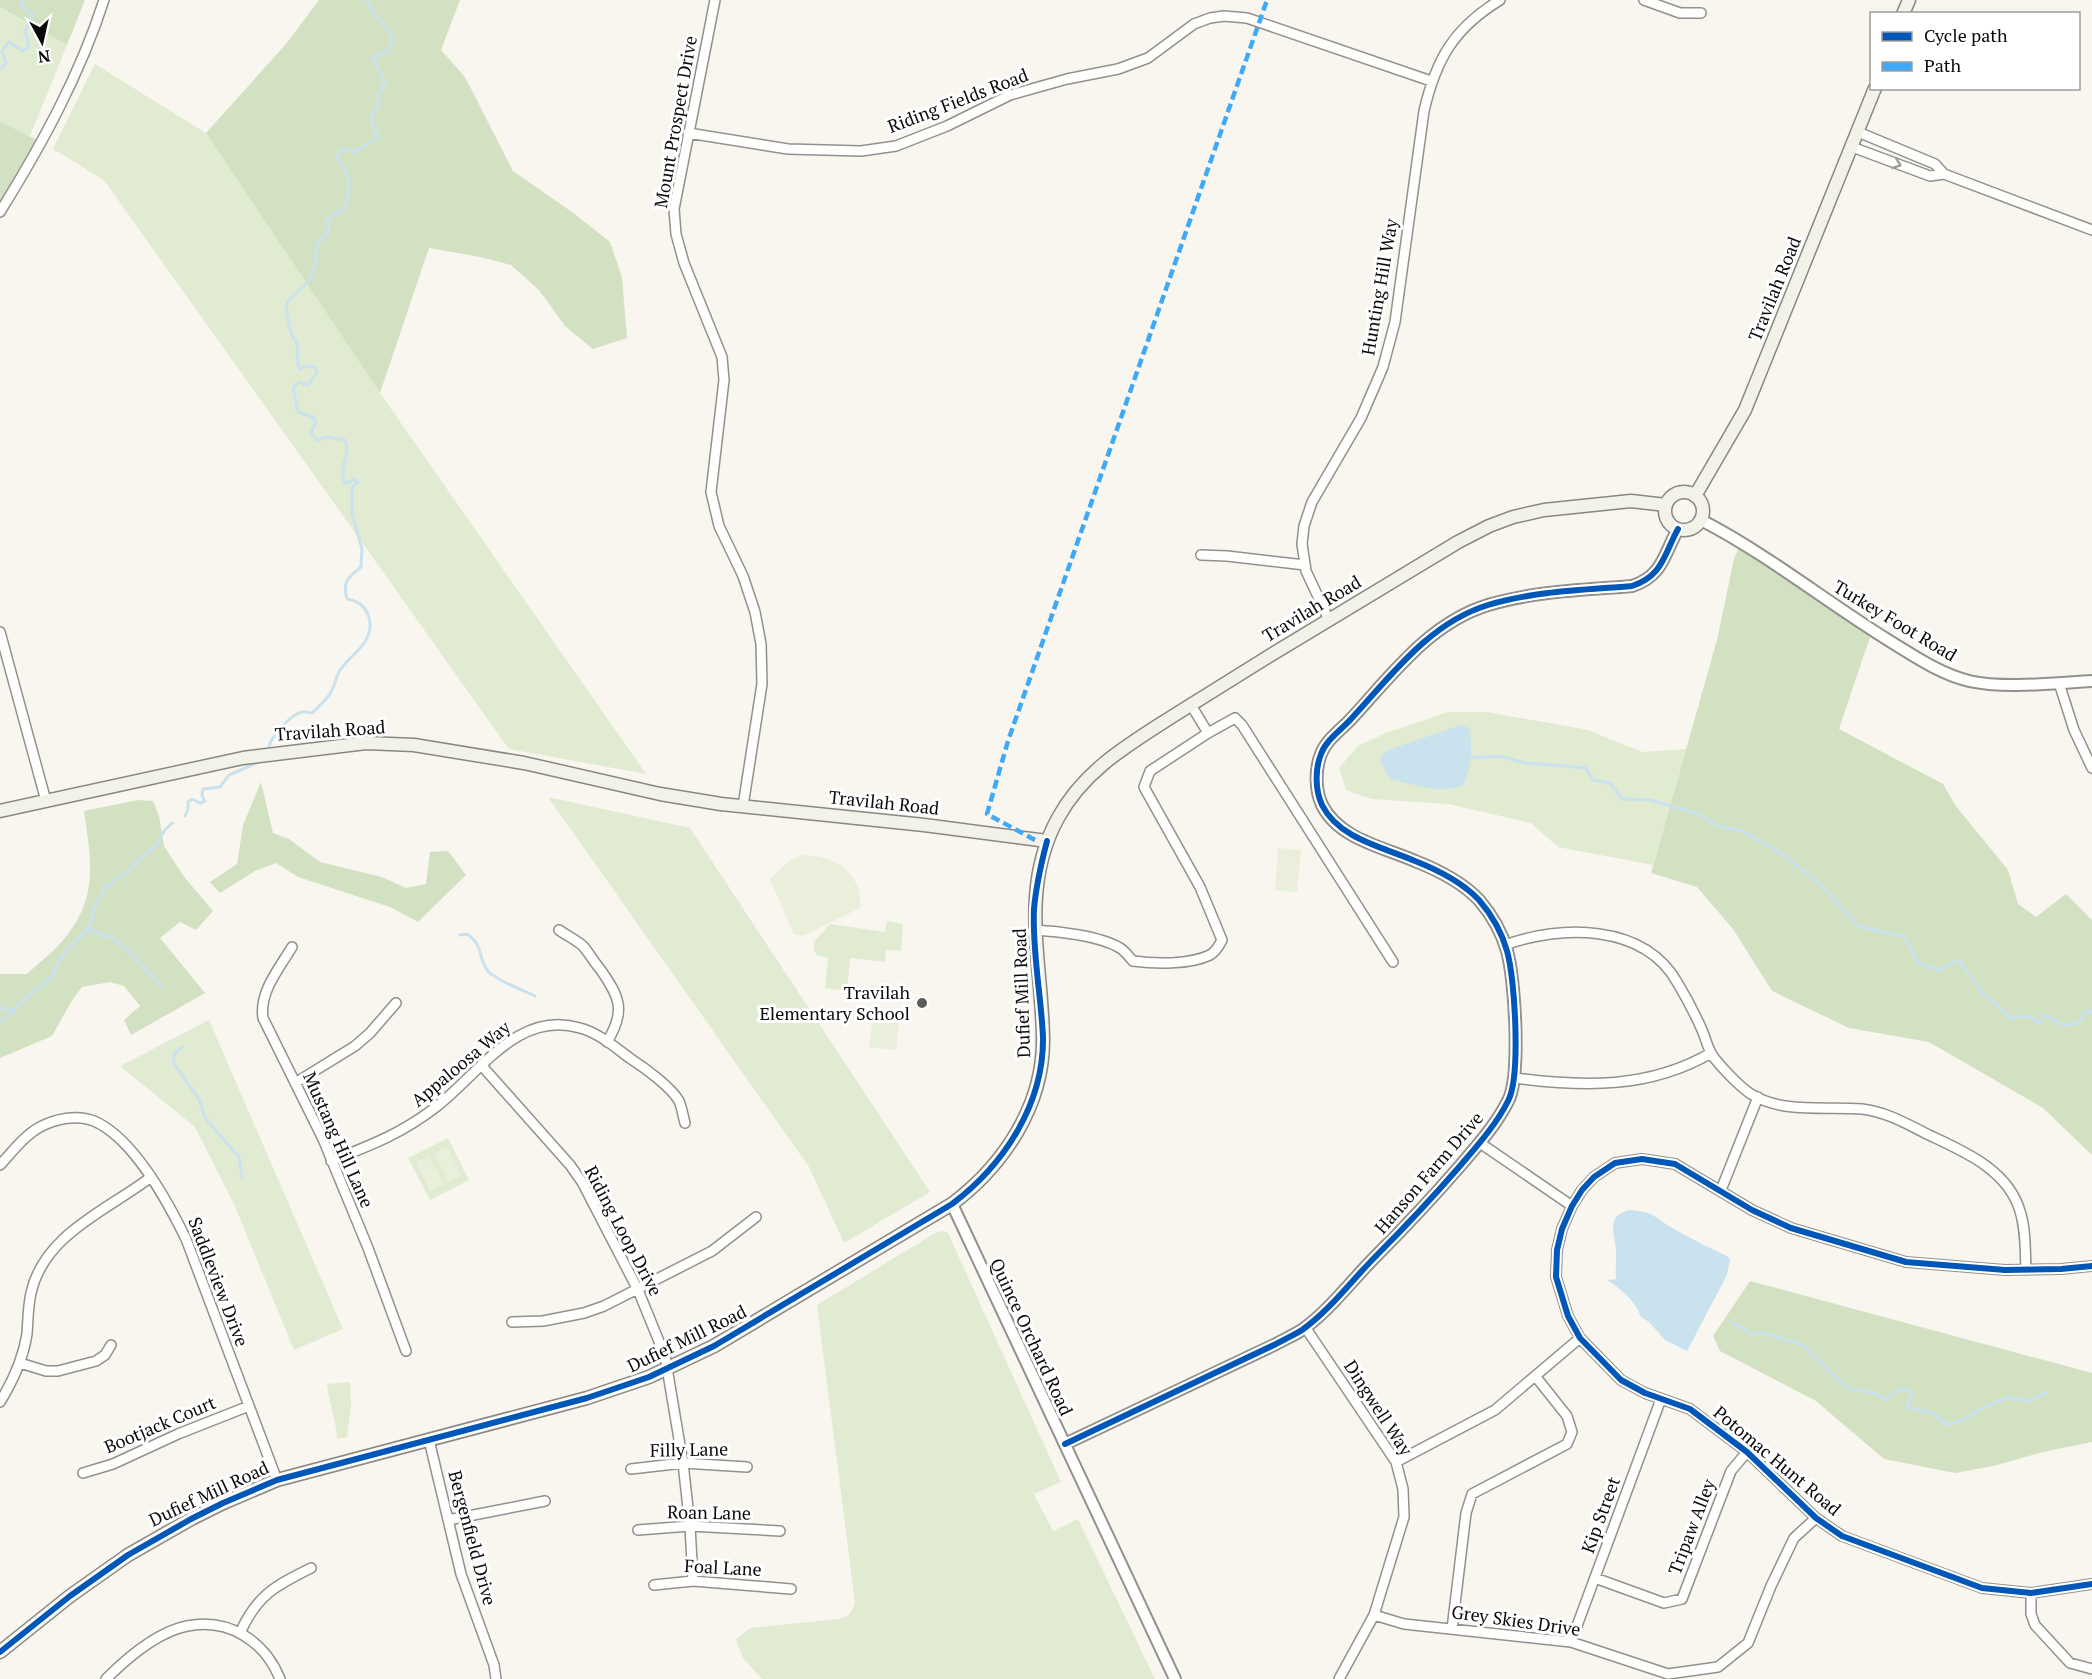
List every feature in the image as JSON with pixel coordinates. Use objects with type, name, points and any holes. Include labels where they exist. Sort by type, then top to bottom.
[{"type":"main road","name":"Travilah Road","points":[[1695,495],[1745,410],[1874,90]]},
{"type":"main road","points":[[1688,492],[1695,495],[1703,507],[1701,520],[1690,529],[1678,529],[1671,526],[1666,518],[1666,505],[1669,499],[1677,493],[1688,492]]},
{"type":"main road","name":"Travilah Road","points":[[0,811],[243,758],[366,743],[414,745],[515,761],[660,794],[743,806],[924,825],[1047,841],[1072,796],[1087,778],[1114,754],[1458,542],[1489,526],[1544,510],[1631,501],[1666,505]]},
{"type":"main road","name":"Dufief Mill Road","points":[[0,1653],[70,1596],[128,1555],[191,1518],[277,1480],[587,1398],[668,1369],[714,1346],[796,1299],[952,1204],[969,1191],[992,1169],[1014,1138],[1036,1086],[1040,1069],[1043,1039],[1034,909],[1039,868],[1047,841]]},
{"type":"street","points":[[0,212],[33,157],[83,57],[104,0]]},
{"type":"street","name":"Mount Prospect Drive","points":[[715,0],[675,209],[676,234],[684,262],[722,357],[724,380],[711,492],[719,526],[743,576],[755,612],[761,644],[762,684],[743,806]]},
{"type":"street","name":"Hunting Hill Way","points":[[1329,620],[1313,590],[1305,565],[1302,544],[1304,526],[1312,502],[1361,418],[1383,367],[1395,322],[1424,111],[1431,81],[1445,51],[1464,28],[1482,11],[1500,0]]},
{"type":"street","points":[[1644,0],[1680,13],[1701,14]]},
{"type":"street","name":"Riding Fields Road","points":[[688,133],[788,149],[861,151],[896,146],[947,126],[1010,95],[1067,79],[1118,69],[1148,58],[1194,24],[1224,16],[1247,18],[1431,81]]},
{"type":"street","points":[[1858,132],[1935,164],[1944,174],[2092,230]]},
{"type":"street","points":[[1852,147],[1930,176],[1944,174]]},
{"type":"street","name":"Turkey Foot Road","points":[[1701,520],[1738,540],[1872,630],[1941,671],[1986,684],[2092,681]]},
{"type":"street","name":"Hanson Farm Drive","points":[[1065,1444],[1276,1344],[1305,1327],[1410,1221],[1480,1143],[1509,1100],[1515,1078],[1516,1058],[1511,973],[1505,945],[1485,908],[1468,890],[1416,861],[1369,843],[1343,830],[1330,817],[1322,804],[1317,783],[1321,752],[1330,739],[1404,661],[1425,641],[1461,616],[1486,605],[1514,598],[1632,586],[1641,583],[1650,579],[1658,570],[1678,529]]},
{"type":"street","points":[[1201,555],[1305,565]]},
{"type":"street","points":[[0,632],[46,801]]},
{"type":"street","points":[[2059,683],[2074,730],[2092,768]]},
{"type":"street","points":[[1191,705],[1208,733]]},
{"type":"street","points":[[1034,930],[1083,937],[1113,945],[1122,949],[1133,962],[1155,964],[1210,955],[1218,947],[1222,940],[1200,887],[1144,787],[1150,771],[1235,718],[1393,962]]},
{"type":"street","points":[[559,930],[582,946],[613,987],[618,999],[619,1013],[617,1027],[608,1042]]},
{"type":"street","points":[[1505,945],[1558,932],[1595,932],[1627,941],[1658,957],[1676,980],[1714,1059],[1751,1094],[1778,1104],[1803,1108],[1860,1109],[1883,1112],[1977,1160],[1995,1172],[2007,1186],[2020,1210],[2024,1227],[2026,1270]]},
{"type":"street","name":"Mustang Hill Lane","points":[[292,946],[266,990],[261,1009],[267,1028],[323,1139],[368,1248],[406,1351]]},
{"type":"street","points":[[295,1083],[355,1046],[370,1033],[396,1003]]},
{"type":"street","name":"Appaloosa Way","points":[[331,1161],[408,1128],[438,1106],[512,1039],[536,1027],[563,1024],[582,1028],[608,1042],[643,1067],[672,1093],[682,1109],[685,1123]]},
{"type":"street","points":[[1515,1078],[1564,1084],[1630,1082],[1679,1070],[1711,1053]]},
{"type":"street","name":"Riding Loop Drive","points":[[482,1066],[570,1165],[582,1182],[638,1290],[668,1369],[683,1463],[693,1581]]},
{"type":"street","points":[[1721,1190],[1758,1097]]},
{"type":"street","name":"Saddleview Drive","points":[[0,1165],[39,1127],[62,1119],[92,1120],[118,1137],[151,1177],[174,1214],[186,1239],[277,1480]]},
{"type":"street","points":[[1480,1143],[1572,1206]]},
{"type":"street","name":"Potomac Hunt Road","points":[[2092,1266],[2026,1270],[1906,1262],[1791,1228],[1752,1210],[1675,1164],[1642,1159],[1615,1162],[1594,1177],[1582,1190],[1562,1229],[1557,1250],[1556,1278],[1568,1316],[1580,1338],[1621,1380],[1645,1393],[1690,1409],[1747,1452],[1816,1518],[1842,1536],[1982,1588],[2031,1593],[2092,1584]]},
{"type":"street","points":[[0,1402],[20,1364],[26,1337],[31,1292],[49,1254],[73,1229],[126,1196],[151,1177]]},
{"type":"street","name":"Quince Orchard Road","points":[[952,1204],[1175,1679]]},
{"type":"street","points":[[512,1322],[543,1321],[584,1313],[604,1306],[712,1251],[756,1217]]},
{"type":"street","name":"Dingwell Way","points":[[1305,1327],[1396,1462],[1403,1490],[1404,1517],[1374,1615],[1339,1679]]},
{"type":"street","points":[[1396,1462],[1495,1410],[1580,1338]]},
{"type":"street","points":[[20,1364],[46,1371],[58,1371],[96,1361],[105,1355],[111,1345]]},
{"type":"street","points":[[1452,1629],[1466,1513],[1472,1494],[1567,1444],[1572,1432],[1567,1416],[1536,1377]]},
{"type":"street","name":"Kip Street","points":[[1571,1642],[1661,1399]]},
{"type":"street","name":"Bootjack Court","points":[[83,1473],[113,1464],[178,1434],[249,1406]]},
{"type":"street","name":"Bergenfield Drive","points":[[429,1440],[461,1574],[494,1665],[496,1679]]},
{"type":"street","name":"Tripaw Alley","points":[[1595,1578],[1664,1603],[1682,1599],[1731,1471],[1747,1452]]},
{"type":"street","name":"Filly Lane","points":[[631,1469],[683,1463],[747,1467]]},
{"type":"street","points":[[448,1520],[545,1501]]},
{"type":"street","name":"Grey Skies Drive","points":[[1374,1615],[1404,1624],[1571,1642],[1668,1674],[1718,1667],[1748,1643],[1771,1586],[1794,1538],[1816,1518]]},
{"type":"street","name":"Roan Lane","points":[[638,1530],[690,1526],[780,1531]]},
{"type":"street","points":[[240,1633],[257,1602],[282,1582],[311,1568]]},
{"type":"street","name":"Foal Lane","points":[[654,1585],[693,1581],[791,1589]]},
{"type":"street","points":[[2031,1593],[2031,1614],[2035,1625],[2070,1663],[2092,1669]]},
{"type":"street","points":[[106,1679],[144,1647],[162,1636],[187,1626],[216,1625],[240,1633],[261,1647],[274,1664],[280,1679]]},
{"type":"green space","points":[[0,0],[85,0],[67,45],[0,7]]},
{"type":"green space","points":[[319,0],[460,0],[441,50],[465,77],[513,171],[610,242],[622,277],[627,338],[593,349],[565,326],[539,290],[511,265],[429,248],[380,393],[206,133],[286,44]]},
{"type":"green space","points":[[0,7],[67,45],[30,136],[0,121]]},
{"type":"green space","points":[[95,64],[206,133],[380,393],[646,774],[509,749],[104,180],[53,149]]},
{"type":"green space","points":[[0,121],[41,142],[0,212]]},
{"type":"green space","points":[[1739,547],[1870,637],[1839,729],[1943,784],[1955,805],[2008,870],[2018,904],[2036,917],[2066,894],[2092,920],[2092,1155],[2043,1108],[1929,1042],[1849,1028],[1772,991],[1733,929],[1697,887],[1651,873],[1717,640],[1734,559]]},
{"type":"green space","points":[[1448,712],[1487,712],[1588,730],[1642,752],[1686,749],[1653,865],[1558,847],[1531,823],[1448,804],[1371,799],[1346,790],[1339,768],[1358,746],[1386,733]]},
{"type":"green space","points":[[261,782],[273,833],[289,839],[320,862],[382,877],[406,888],[426,884],[430,852],[448,851],[466,875],[418,922],[390,907],[298,877],[276,863],[255,871],[220,893],[210,882],[237,864],[243,825]]},
{"type":"green space","points":[[548,797],[690,828],[930,1192],[844,1243],[809,1167]]},
{"type":"green space","points":[[138,800],[153,801],[159,816],[164,846],[185,878],[213,911],[196,930],[180,922],[160,938],[205,993],[131,1035],[124,1020],[140,1006],[124,986],[110,982],[82,987],[52,1036],[0,1058],[0,974],[27,974],[64,939],[83,908],[90,878],[89,846],[84,811]]},
{"type":"green space","points":[[1278,848],[1301,850],[1297,892],[1275,890]]},
{"type":"green space","points":[[802,855],[825,858],[844,868],[852,876],[860,896],[860,908],[803,936],[794,934],[770,879],[790,860]]},
{"type":"green space","points":[[887,921],[903,924],[901,951],[886,950],[885,962],[850,958],[847,991],[825,988],[828,958],[818,956],[814,951],[814,942],[830,924],[885,932]]},
{"type":"green space","points":[[873,1016],[900,1019],[896,1050],[869,1047]]},
{"type":"green space","points":[[209,1020],[343,1329],[294,1350],[234,1204],[195,1127],[120,1066]]},
{"type":"green space","points":[[448,1138],[469,1180],[430,1200],[408,1158]]},
{"type":"green space","points":[[447,1147],[461,1175],[448,1182],[434,1153]]},
{"type":"green space","points":[[429,1156],[444,1184],[430,1191],[416,1162]]},
{"type":"green space","points":[[937,1232],[948,1233],[1061,1482],[1034,1494],[1053,1531],[1078,1519],[1155,1679],[762,1679],[743,1658],[736,1639],[750,1628],[839,1619],[849,1614],[855,1603],[817,1305]]},
{"type":"green space","points":[[1750,1281],[2092,1373],[2092,1442],[1955,1473],[1884,1459],[1816,1401],[1720,1351],[1713,1336]]},
{"type":"green space","points":[[350,1382],[351,1406],[347,1437],[337,1439],[327,1384]]},
{"type":"water","points":[[1461,725],[1469,728],[1471,743],[1469,765],[1463,785],[1436,789],[1390,779],[1380,761],[1381,756],[1388,750]]},
{"type":"water","points":[[1629,1210],[1650,1214],[1730,1259],[1727,1275],[1687,1351],[1665,1340],[1649,1322],[1641,1317],[1627,1296],[1607,1280],[1616,1279],[1614,1221],[1617,1216]]},
{"type":"waterway","points":[[0,69],[6,64],[2,51],[9,42],[23,51],[29,47],[25,31],[33,15],[20,5],[23,0]]},
{"type":"waterway","points":[[269,747],[273,738],[287,721],[302,712],[312,713],[327,698],[340,670],[365,642],[370,628],[365,609],[360,604],[347,599],[345,588],[347,580],[361,567],[362,549],[352,514],[352,488],[358,482],[354,479],[345,484],[343,478],[347,452],[345,440],[327,437],[315,439],[311,432],[316,422],[312,417],[298,412],[293,388],[299,382],[308,385],[317,372],[315,367],[307,366],[300,369],[297,344],[291,333],[286,309],[288,301],[309,281],[315,266],[317,243],[329,233],[327,219],[345,208],[349,182],[346,171],[337,159],[340,151],[347,149],[355,152],[378,137],[371,119],[379,103],[378,94],[385,84],[373,58],[387,51],[393,42],[367,0]]},
{"type":"waterway","points":[[1470,758],[1499,756],[1525,763],[1586,768],[1593,780],[1610,783],[1622,799],[1650,800],[1696,813],[1718,826],[1742,831],[1781,853],[1821,885],[1858,926],[1905,937],[1918,963],[1938,970],[1959,960],[1983,994],[2012,1018],[2029,1016],[2039,1023],[2045,1015],[2063,1025],[2077,1024],[2087,1010],[2092,1012]]},
{"type":"waterway","points":[[185,816],[188,802],[192,799],[200,803],[205,801],[202,796],[203,789],[220,787],[229,775],[259,762]]},
{"type":"waterway","points":[[0,1021],[52,977],[60,959],[87,929],[92,920],[94,908],[107,886],[131,869],[139,859],[157,845],[164,831],[172,823]]},
{"type":"waterway","points":[[87,929],[112,938],[127,949],[162,987]]},
{"type":"waterway","points":[[460,935],[467,934],[473,939],[491,974],[535,996]]},
{"type":"waterway","points":[[0,1008],[13,1010]]},
{"type":"waterway","points":[[182,1047],[174,1054],[174,1064],[199,1099],[205,1118],[239,1157],[242,1178]]},
{"type":"waterway","points":[[1732,1322],[1752,1334],[1767,1334],[1803,1345],[1847,1388],[1874,1393],[1886,1400],[1898,1389],[1913,1392],[1907,1407],[1932,1412],[1947,1425],[2007,1398],[2030,1401],[2047,1392]]},
{"type":"marked path","points":[[1035,840],[987,814],[1008,741],[1267,0]]},
{"type":"cycle path","points":[[1065,1444],[1302,1330],[1331,1304],[1419,1212],[1473,1151],[1498,1118],[1512,1089],[1516,1050],[1510,964],[1499,931],[1479,900],[1457,882],[1424,865],[1350,834],[1339,826],[1322,805],[1318,793],[1319,760],[1330,740],[1396,669],[1447,624],[1467,613],[1506,600],[1560,592],[1632,586],[1642,582],[1661,563],[1678,529]]},
{"type":"cycle path","points":[[0,1652],[70,1596],[128,1555],[223,1503],[277,1480],[587,1398],[649,1377],[714,1346],[952,1204],[971,1188],[1004,1152],[1017,1131],[1037,1086],[1042,1062],[1043,1037],[1034,941],[1034,909],[1047,841]]},
{"type":"cycle path","points":[[2092,1266],[2005,1270],[1906,1262],[1791,1228],[1752,1210],[1675,1164],[1642,1159],[1615,1163],[1594,1177],[1582,1190],[1562,1229],[1557,1250],[1556,1277],[1568,1316],[1580,1338],[1621,1380],[1645,1393],[1690,1409],[1747,1452],[1816,1518],[1842,1536],[1982,1588],[2031,1593],[2092,1584]]},
{"type":"place","name":"Travilah Elementary School","points":[[922,1003]]}]
